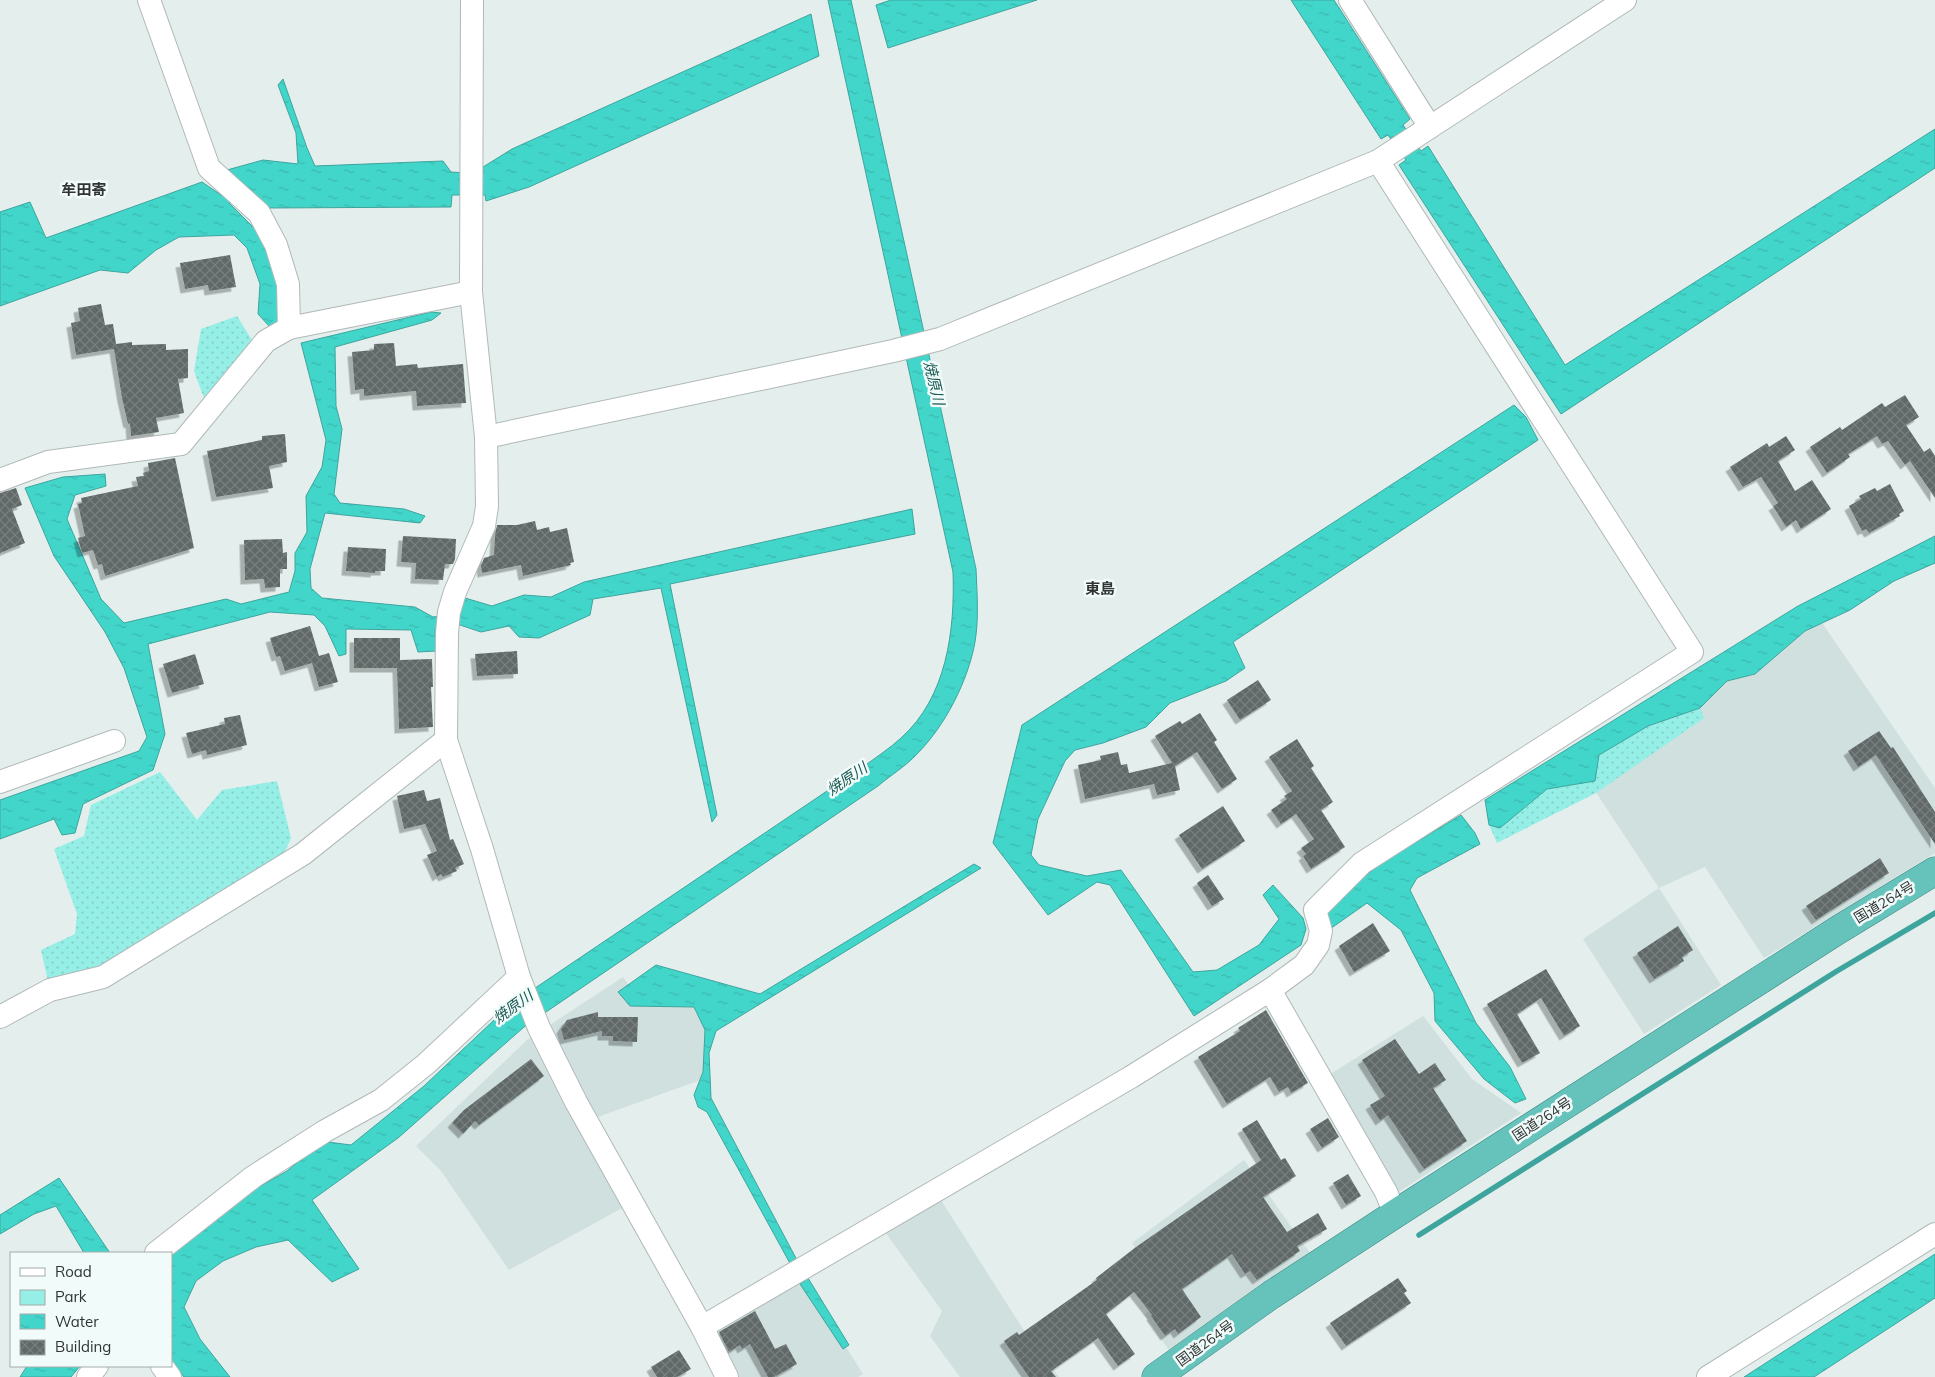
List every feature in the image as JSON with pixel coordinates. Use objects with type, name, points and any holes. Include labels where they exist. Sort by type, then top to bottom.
[{"type":"highway","name":"国道264号","points":[[1156,1377],[1271,1295],[1395,1214],[1838,930],[1935,871]]},
{"type":"street","points":[[149,0],[208,168],[259,213],[276,245],[288,284],[289,328]]},
{"type":"street","points":[[472,0],[471,292],[486,437],[487,506],[484,526],[455,592],[448,622],[446,740],[482,849],[519,977],[539,1028],[576,1102],[702,1327],[727,1377]]},
{"type":"street","points":[[1350,0],[1423,131]]},
{"type":"street","points":[[486,437],[940,340],[1385,157],[1625,0]]},
{"type":"street","points":[[702,1327],[1131,1077],[1270,990],[1304,965],[1318,945],[1320,938],[1319,921],[1315,910],[1362,863],[1692,652],[1385,157]]},
{"type":"street","points":[[0,480],[48,462],[181,444],[266,341],[289,328],[471,292]]},
{"type":"street","points":[[0,1018],[50,990],[103,977],[303,854],[446,740]]},
{"type":"street","points":[[0,782],[114,741]]},
{"type":"street","points":[[157,1252],[253,1177],[325,1131],[381,1100],[426,1064],[519,977]]},
{"type":"street","points":[[1270,990],[1386,1192],[1395,1214]]},
{"type":"street","points":[[1708,1377],[1935,1234]]},
{"type":"street","points":[[88,1377],[96,1367]]},
{"type":"shaded area","points":[[1816,614],[1935,788],[1935,853],[1764,958],[1705,867],[1659,888],[1576,762]]},
{"type":"shaded area","points":[[1659,888],[1721,985],[1644,1034],[1583,939]]},
{"type":"shaded area","points":[[623,977],[639,1000],[708,1000],[706,1078],[595,1118],[626,1206],[509,1270],[441,1171],[416,1146],[527,1040]]},
{"type":"shaded area","points":[[1423,1016],[1472,1079],[1521,1113],[1397,1193],[1327,1076]]},
{"type":"shaded area","points":[[1244,1160],[1310,1253],[1169,1350],[1144,1315],[1170,1296],[1132,1243]]},
{"type":"shaded area","points":[[939,1197],[1021,1326],[1059,1377],[960,1377],[930,1336],[942,1311],[883,1229]]},
{"type":"shaded area","points":[[802,1277],[863,1374],[858,1377],[739,1377],[712,1329]]},
{"type":"green space","points":[[237,316],[255,345],[205,401],[194,371],[201,329]]},
{"type":"green space","points":[[1700,708],[1704,718],[1596,793],[1497,843],[1489,825],[1500,828],[1547,789],[1594,781],[1599,755],[1648,726]]},
{"type":"green space","points":[[160,772],[197,820],[222,790],[277,781],[291,838],[281,861],[99,973],[48,981],[41,950],[75,934],[77,914],[54,849],[84,836],[91,805]]},
{"type":"water","name":"焼原川","points":[[828,0],[851,0],[976,569],[975,642],[967,672],[954,702],[946,717],[927,743],[917,754],[878,786],[524,1027],[398,1138],[312,1200],[359,1269],[332,1282],[288,1240],[256,1247],[223,1261],[196,1281],[184,1307],[200,1339],[230,1377],[184,1377],[172,1361],[172,1255],[243,1196],[287,1171],[314,1148],[328,1142],[351,1145],[424,1086],[510,1005],[893,745],[917,721],[929,703],[938,683],[950,639],[953,572]]},
{"type":"water","points":[[891,0],[1037,0],[888,48],[876,5]]},
{"type":"water","points":[[1291,0],[1334,0],[1410,119],[1403,125],[1421,151],[1428,146],[1565,365],[1935,129],[1935,168],[1561,414],[1399,165],[1406,160],[1388,135],[1381,139]]},
{"type":"water","points":[[811,14],[819,56],[529,187],[486,201],[485,195],[452,195],[451,207],[266,208],[245,188],[229,203],[262,236],[278,273],[283,313],[277,323],[269,326],[258,314],[260,284],[247,248],[234,235],[179,237],[156,250],[128,273],[100,270],[0,306],[0,212],[30,202],[46,238],[202,182],[221,195],[238,183],[227,170],[263,160],[298,164],[296,133],[278,85],[283,79],[315,166],[443,161],[451,172],[483,174],[483,167],[512,149]]},
{"type":"water","points":[[431,312],[441,313],[432,320],[335,347],[336,406],[342,429],[334,494],[340,503],[404,509],[425,516],[420,523],[325,513],[310,569],[311,588],[322,598],[415,607],[433,617],[458,614],[465,598],[492,606],[524,595],[551,597],[584,582],[912,509],[915,534],[670,584],[717,815],[712,822],[661,588],[593,599],[590,615],[539,638],[519,637],[509,626],[481,632],[460,625],[435,629],[436,651],[418,652],[411,630],[346,629],[346,654],[339,656],[325,626],[314,615],[270,612],[148,644],[165,734],[153,770],[83,804],[75,833],[62,835],[54,819],[0,839],[0,800],[139,751],[147,737],[124,668],[105,632],[54,556],[25,488],[63,477],[105,474],[106,486],[75,495],[67,519],[101,599],[124,623],[226,599],[241,604],[289,592],[295,571],[295,553],[307,532],[306,496],[322,467],[326,440],[301,343]]},
{"type":"water","points":[[1514,405],[1526,417],[1538,440],[1233,642],[1245,668],[1226,681],[1170,703],[1146,727],[1103,743],[1075,750],[1065,761],[1038,819],[1031,855],[1039,865],[1087,876],[1121,870],[1193,972],[1217,970],[1259,945],[1279,919],[1263,895],[1273,885],[1303,918],[1306,929],[1301,945],[1194,1016],[1110,885],[1097,882],[1048,915],[993,843],[1022,725]]},
{"type":"water","points":[[1935,536],[1935,563],[1894,581],[1850,610],[1805,631],[1755,674],[1727,681],[1700,708],[1648,726],[1599,755],[1595,781],[1547,789],[1500,828],[1489,825],[1485,800],[1798,606]]},
{"type":"water","points":[[1461,815],[1475,833],[1480,844],[1417,878],[1410,890],[1476,1023],[1510,1067],[1526,1099],[1515,1103],[1484,1079],[1435,1021],[1434,993],[1401,930],[1367,903],[1330,929],[1326,906],[1383,862]]},
{"type":"water","points":[[974,864],[981,868],[716,1031],[709,1053],[711,1098],[798,1262],[792,1267],[707,1112],[698,1107],[694,1095],[703,1072],[705,1030],[694,1007],[630,1006],[618,992],[656,965],[760,994]]},
{"type":"water","points":[[59,1178],[109,1252],[83,1252],[56,1206],[34,1214],[0,1234],[0,1215]]},
{"type":"water","points":[[1935,1254],[1935,1298],[1814,1377],[1744,1377]]},
{"type":"water","points":[[808,1278],[849,1345],[843,1349],[800,1284]]},
{"type":"water","points":[[26,1367],[79,1367],[71,1377],[20,1377]]},
{"type":"building","points":[[230,255],[236,287],[209,291],[208,285],[185,289],[180,263]]},
{"type":"building","points":[[101,304],[105,325],[113,324],[116,344],[132,342],[132,345],[166,344],[166,350],[188,349],[188,378],[178,379],[184,413],[156,418],[159,432],[131,436],[130,423],[128,424],[122,398],[114,349],[76,355],[71,323],[80,321],[78,308]]},
{"type":"building","points":[[394,343],[396,366],[417,364],[418,368],[463,364],[466,403],[417,406],[416,391],[364,396],[364,389],[355,390],[352,352],[374,350],[374,344]]},
{"type":"building","points":[[1905,395],[1919,417],[1906,425],[1924,452],[1930,448],[1935,456],[1935,498],[1910,461],[1905,465],[1888,441],[1882,444],[1877,436],[1848,454],[1850,457],[1827,473],[1810,447],[1840,427],[1842,430],[1882,403],[1885,407]]},
{"type":"building","points":[[285,434],[287,462],[269,466],[273,488],[216,497],[207,451],[262,440],[262,436]]},
{"type":"building","points":[[1786,436],[1795,450],[1778,461],[1795,491],[1812,480],[1831,509],[1801,529],[1796,520],[1786,527],[1773,506],[1778,503],[1761,477],[1743,487],[1730,467],[1767,443],[1769,447]]},
{"type":"building","points":[[175,458],[194,548],[105,576],[102,564],[98,565],[93,550],[82,553],[78,538],[85,536],[78,504],[82,503],[81,498],[138,486],[136,477],[144,476],[143,473],[149,471],[148,463]]},
{"type":"building","points":[[1890,484],[1904,511],[1899,514],[1900,516],[1869,533],[1866,529],[1862,531],[1849,506],[1861,499],[1859,496],[1875,488],[1877,491]]},
{"type":"building","points":[[16,488],[22,505],[12,509],[25,543],[0,553],[0,493]]},
{"type":"building","points":[[535,521],[537,530],[549,527],[550,532],[567,528],[574,562],[570,563],[571,565],[523,576],[521,565],[482,573],[481,566],[484,558],[494,555],[497,525],[517,525]]},
{"type":"building","points":[[403,536],[456,539],[455,559],[453,564],[445,564],[443,580],[415,579],[416,563],[401,562]]},
{"type":"building","points":[[282,539],[283,553],[287,552],[287,569],[280,569],[280,587],[265,588],[264,579],[245,580],[244,540]]},
{"type":"building","points":[[348,547],[386,549],[385,571],[375,571],[375,573],[346,571]]},
{"type":"building","points":[[310,626],[319,656],[329,653],[338,682],[319,687],[312,663],[285,671],[280,656],[276,657],[270,638]]},
{"type":"building","points":[[354,638],[400,638],[400,660],[432,659],[433,727],[399,729],[397,668],[354,668]]},
{"type":"building","points":[[517,651],[518,674],[477,676],[475,654]]},
{"type":"building","points":[[195,654],[204,684],[172,693],[163,664]]},
{"type":"building","points":[[1258,680],[1271,700],[1240,720],[1227,700]]},
{"type":"building","points":[[1200,713],[1217,740],[1214,742],[1237,779],[1222,789],[1197,752],[1175,766],[1180,790],[1157,795],[1154,784],[1085,799],[1078,765],[1101,760],[1100,756],[1118,752],[1121,765],[1127,764],[1129,773],[1172,763],[1155,736],[1180,721],[1182,724]]},
{"type":"building","points":[[240,715],[247,745],[207,755],[206,750],[192,754],[186,733],[225,724],[224,718]]},
{"type":"building","points":[[1879,731],[1891,748],[1893,747],[1935,812],[1935,844],[1876,755],[1858,767],[1848,751]]},
{"type":"building","points":[[1297,739],[1314,766],[1311,768],[1333,802],[1321,810],[1345,847],[1311,869],[1303,856],[1306,854],[1301,848],[1314,839],[1296,814],[1281,824],[1271,810],[1287,799],[1284,796],[1292,791],[1269,757]]},
{"type":"building","points":[[424,790],[427,801],[440,798],[450,840],[453,839],[464,864],[455,868],[457,871],[443,877],[441,874],[437,877],[427,855],[437,851],[425,824],[404,829],[397,796]]},
{"type":"building","points":[[1223,806],[1245,841],[1202,869],[1179,835]]},
{"type":"building","points":[[1880,858],[1889,873],[1816,920],[1806,906]]},
{"type":"building","points":[[1208,875],[1224,899],[1212,906],[1197,883]]},
{"type":"building","points":[[1373,923],[1390,951],[1354,972],[1339,946]]},
{"type":"building","points":[[1678,926],[1693,950],[1682,957],[1684,961],[1654,979],[1637,953]]},
{"type":"building","points":[[1546,969],[1580,1026],[1564,1036],[1541,998],[1517,1014],[1540,1053],[1522,1063],[1487,1004]]},
{"type":"building","points":[[1266,1010],[1308,1083],[1291,1093],[1288,1087],[1279,1092],[1270,1077],[1227,1104],[1198,1057],[1240,1031],[1238,1028]]},
{"type":"building","points":[[598,1012],[598,1017],[638,1017],[637,1042],[613,1041],[613,1036],[602,1036],[602,1031],[564,1040],[561,1029],[567,1020]]},
{"type":"building","points":[[1395,1039],[1419,1074],[1435,1063],[1446,1080],[1433,1088],[1467,1141],[1424,1169],[1388,1115],[1380,1121],[1370,1105],[1385,1096],[1362,1060]]},
{"type":"building","points":[[531,1059],[544,1076],[479,1125],[475,1121],[463,1134],[452,1123],[464,1110]]},
{"type":"building","points":[[1328,1118],[1339,1137],[1322,1148],[1310,1129]]},
{"type":"building","points":[[1257,1120],[1281,1160],[1285,1158],[1296,1176],[1263,1197],[1287,1232],[1318,1213],[1327,1229],[1297,1246],[1300,1251],[1257,1280],[1250,1271],[1245,1274],[1232,1254],[1182,1289],[1201,1317],[1178,1334],[1175,1329],[1165,1336],[1134,1292],[1106,1314],[1135,1354],[1118,1366],[1098,1338],[1051,1371],[1056,1377],[1029,1377],[1004,1341],[1017,1332],[1019,1335],[1097,1280],[1096,1278],[1136,1247],[1261,1160],[1242,1129]]},
{"type":"building","points":[[1348,1174],[1361,1196],[1346,1205],[1333,1183]]},
{"type":"building","points":[[1398,1278],[1407,1291],[1404,1293],[1411,1303],[1346,1346],[1330,1323]]},
{"type":"building","points":[[755,1311],[775,1349],[786,1344],[797,1364],[774,1377],[768,1377],[750,1344],[742,1349],[740,1345],[729,1352],[719,1332]]},
{"type":"building","points":[[679,1350],[691,1369],[677,1377],[657,1377],[651,1367]]},
{"type":"waterway","points":[[1419,1235],[1837,971],[1935,913]]},
{"type":"district","name":"牟田寄","points":[[84,190]]},
{"type":"district","name":"東島","points":[[1100,589]]}]
